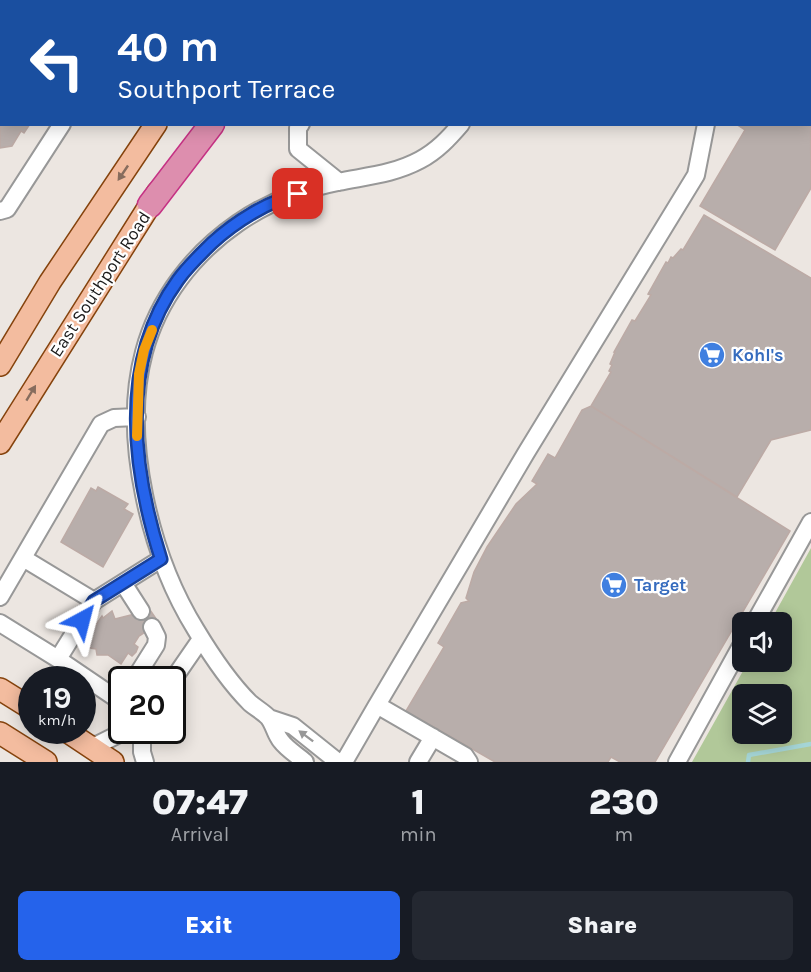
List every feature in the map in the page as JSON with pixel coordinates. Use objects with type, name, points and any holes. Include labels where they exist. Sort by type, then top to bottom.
[{"type":"highway","points":[[150,205],[210,126]]},
{"type":"main road","points":[[0,365],[50,282],[155,126]]},
{"type":"main road","name":"East Southport Road","points":[[0,443],[198,126]]},
{"type":"main road","points":[[0,689],[18,700]]},
{"type":"main road","points":[[0,733],[46,762]]},
{"type":"main road","points":[[85,744],[113,762]]},
{"type":"street","points":[[0,211],[7,209],[62,126]]},
{"type":"street","points":[[300,126],[298,149],[339,182]]},
{"type":"street","points":[[338,762],[293,726],[269,718],[250,703],[201,639],[180,602],[161,559],[144,496],[140,472],[137,417],[139,374],[148,338],[166,298],[188,267],[225,232],[256,212],[292,195],[339,182],[380,175],[411,164],[441,145],[459,126]]},
{"type":"street","points":[[344,762],[526,453],[696,175],[706,126]]},
{"type":"street","points":[[0,597],[101,424],[114,418],[137,417]]},
{"type":"street","points":[[761,612],[811,522]]},
{"type":"street","points":[[23,558],[94,601]]},
{"type":"street","points":[[58,659],[94,601],[161,559]]},
{"type":"street","points":[[123,583],[141,611]]},
{"type":"street","points":[[0,623],[108,693]]},
{"type":"street","points":[[143,666],[156,645],[158,637],[152,627]]},
{"type":"street","points":[[182,666],[201,639]]},
{"type":"street","points":[[677,762],[732,662]]},
{"type":"street","points":[[377,705],[465,756],[469,762]]},
{"type":"street","points":[[269,718],[281,741],[305,762]]},
{"type":"street","points":[[418,762],[433,737]]},
{"type":"street","points":[[89,747],[108,738]]},
{"type":"street","points":[[142,744],[145,762]]},
{"type":"green space","points":[[811,548],[811,762],[692,762],[732,691],[732,744],[792,744],[792,684],[736,684],[742,672],[792,672],[792,612],[776,612]]},
{"type":"building","points":[[0,126],[29,126],[24,133],[21,131],[12,146],[0,148]]},
{"type":"building","points":[[739,126],[811,126],[811,188],[775,250],[700,206],[745,130]]},
{"type":"building","name":"Kohl's","points":[[704,215],[811,278],[811,430],[771,440],[737,497],[591,406],[611,372],[609,371],[612,365],[610,364],[614,352],[632,320],[635,321],[651,295],[648,294],[666,262],[668,263],[671,257],[673,258],[681,249],[683,250]]},
{"type":"building","name":"Target","points":[[591,406],[790,531],[743,612],[732,612],[732,630],[655,762],[620,762],[611,757],[608,762],[495,762],[406,711],[444,647],[438,643],[461,603],[469,601],[466,598],[474,572],[487,547],[516,504],[537,484],[532,481],[548,454],[555,458],[582,410]]},
{"type":"building","points":[[98,487],[128,504],[124,509],[133,514],[103,567],[61,542],[91,488],[96,491]]},
{"type":"building","points":[[150,610],[159,623],[139,636],[134,644],[138,647],[136,652],[132,656],[128,653],[121,664],[108,655],[97,655],[96,649],[90,648],[91,632],[102,616],[103,618],[112,611],[115,619]]},
{"type":"waterway","points":[[748,762],[749,755],[811,744]]},
{"type":"slow traffic","points":[[137,436],[139,374],[144,350],[152,330]]},
{"type":"place","name":"Kohl's","points":[[712,355]]},
{"type":"place","name":"Target","points":[[614,585]]},
{"type":"route","points":[[82,620],[94,601],[161,559],[144,496],[137,425],[139,374],[144,350],[160,309],[188,267],[225,232],[269,205],[298,194]]}]
